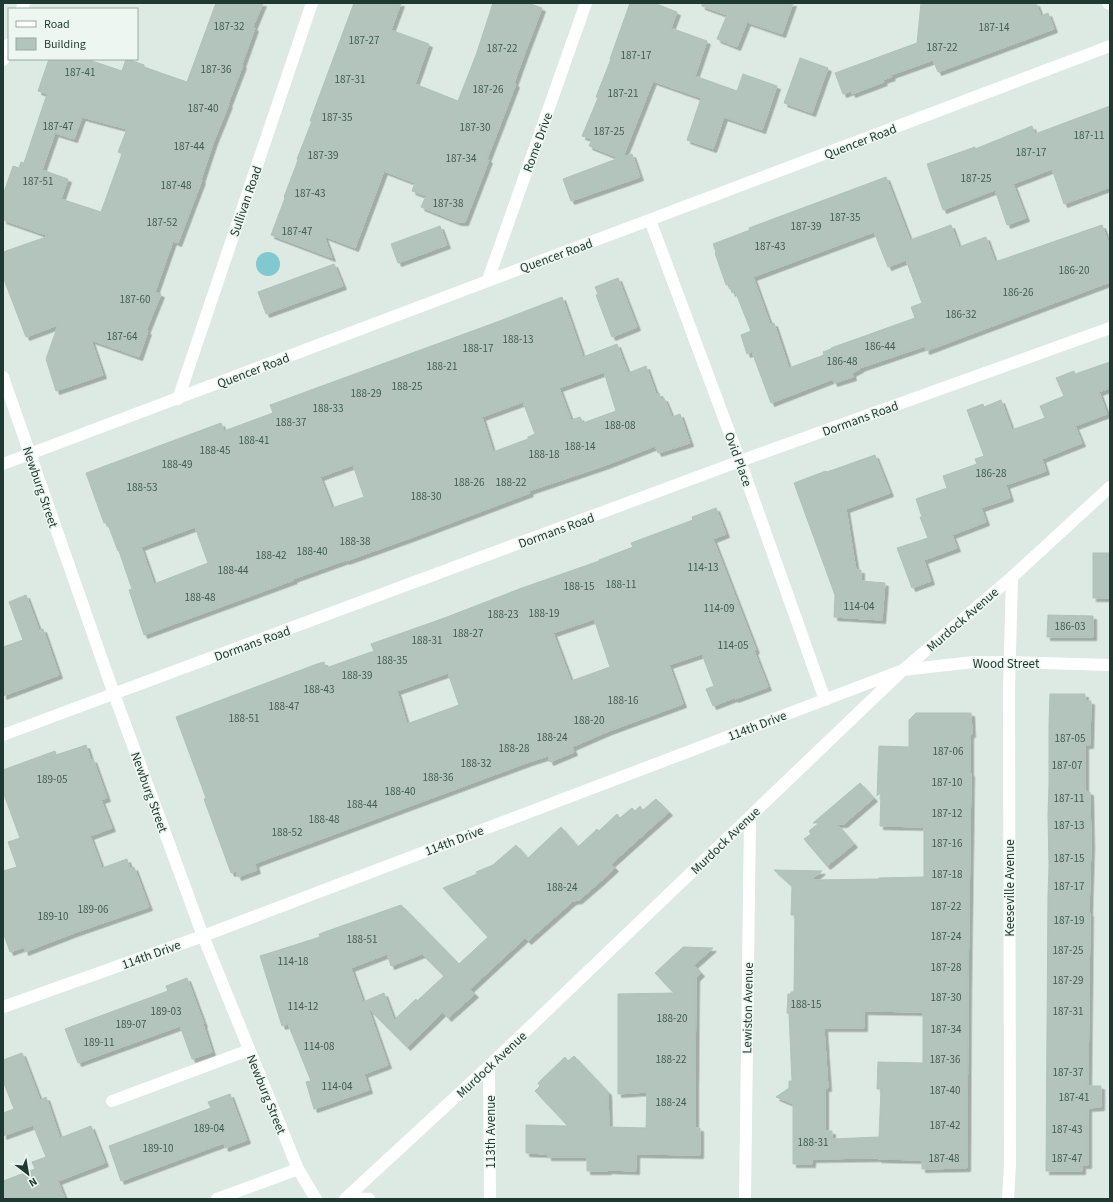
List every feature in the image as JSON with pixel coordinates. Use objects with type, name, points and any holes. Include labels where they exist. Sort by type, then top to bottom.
[{"type":"street","name":"Sullivan Road","points":[[178,399],[312,3]]},
{"type":"street","name":"Rome Drive","points":[[488,280],[586,3]]},
{"type":"street","name":"Quencer Road","points":[[3,464],[1110,46]]},
{"type":"street","points":[[3,60],[8,47]]},
{"type":"street","name":"Ovid Place","points":[[650,220],[740,461],[825,700]]},
{"type":"street","name":"Dormans Road","points":[[3,735],[740,461],[1110,328]]},
{"type":"street","name":"Newburg Street","points":[[3,376],[29,455],[114,694],[203,936],[298,1169],[316,1199]]},
{"type":"street","name":"Murdock Avenue","points":[[346,1198],[490,1066],[903,670],[1012,576],[1110,487]]},
{"type":"street","name":"Keeseville Avenue","points":[[1008,1199],[1010,1164],[1009,662],[1012,576]]},
{"type":"street","name":"Wood Street","points":[[903,670],[973,662],[1110,665]]},
{"type":"street","name":"114th Drive","points":[[3,1007],[203,936],[903,670]]},
{"type":"street","name":"Lewiston Avenue","points":[[745,1199],[750,817]]},
{"type":"street","points":[[112,1101],[249,1050]]},
{"type":"street","name":"113th Avenue","points":[[490,1066],[490,1199]]},
{"type":"street","points":[[217,1199],[298,1169]]},
{"type":"street","points":[[346,1198],[369,1199]]},
{"type":"water","points":[[268,252],[277,255],[280,264],[277,273],[268,276],[259,273],[256,264],[259,255]]},
{"type":"building","points":[[216,3],[263,3],[253,27],[255,28],[242,64],[243,65],[214,141],[202,180],[178,243],[173,241],[155,292],[161,294],[146,331],[148,331],[139,357],[91,340],[103,375],[56,391],[46,359],[58,325],[26,337],[3,277],[3,252],[49,236],[3,220],[3,195],[13,166],[19,168],[21,162],[24,163],[47,94],[38,91],[49,60],[89,60],[122,71],[126,60],[130,60],[144,65],[144,67],[187,82]],"holes":[[[82,117],[127,129],[118,152],[122,154],[101,212],[61,199],[68,179],[42,170],[55,133],[74,139]]]},
{"type":"building","points":[[354,3],[401,3],[391,30],[429,44],[415,84],[458,101],[476,55],[493,3],[528,3],[542,8],[514,83],[516,84],[487,159],[489,160],[465,222],[458,222],[421,207],[426,196],[412,191],[415,183],[384,171],[355,248],[324,236],[332,258],[271,235],[298,160],[297,159],[312,121],[310,121]]},
{"type":"building","points":[[630,3],[654,3],[677,12],[671,28],[707,41],[695,76],[737,91],[743,74],[777,86],[762,130],[724,117],[713,149],[687,140],[701,98],[653,81],[623,157],[632,154],[640,177],[571,201],[563,179],[619,158],[589,146],[592,139],[582,136],[598,98],[596,97]]},
{"type":"building","points":[[702,3],[793,3],[782,34],[747,22],[737,47],[717,39],[727,15],[702,6]]},
{"type":"building","points":[[921,3],[1036,3],[1041,16],[1048,13],[1054,29],[938,72],[933,60],[891,75],[892,77],[883,80],[884,82],[852,94],[851,91],[843,94],[835,73],[917,43]]},
{"type":"building","points":[[800,58],[828,68],[812,113],[784,103]]},
{"type":"building","points":[[1110,106],[1110,187],[1064,204],[1052,169],[1013,184],[1026,218],[1007,225],[995,190],[943,210],[927,164],[975,147],[975,149],[1032,126],[1035,134]]},
{"type":"building","points":[[886,177],[910,240],[951,225],[959,247],[986,237],[995,262],[1102,225],[1110,247],[1110,282],[926,351],[925,346],[860,368],[852,373],[853,377],[834,383],[833,379],[771,403],[752,352],[747,354],[741,335],[751,331],[735,291],[732,293],[729,284],[726,285],[713,244],[750,230],[749,228]],"holes":[[[874,232],[888,267],[906,260],[922,303],[911,307],[915,318],[831,348],[823,352],[824,355],[789,368],[774,323],[770,324],[753,277]]]},
{"type":"building","points":[[440,226],[447,245],[398,263],[391,244]]},
{"type":"building","points":[[334,264],[343,286],[266,314],[258,292]]},
{"type":"building","points":[[618,278],[637,327],[612,337],[596,295],[598,294],[595,287]]},
{"type":"building","points":[[562,297],[583,357],[617,344],[628,373],[646,366],[656,394],[659,393],[661,399],[664,398],[672,417],[680,414],[690,443],[658,453],[655,446],[606,465],[529,491],[530,493],[413,537],[293,579],[294,580],[144,635],[129,590],[132,589],[119,551],[107,522],[104,523],[86,473],[221,423],[224,431],[273,413],[270,405]],"holes":[[[604,372],[616,411],[583,423],[580,417],[571,420],[559,388]],[[523,402],[535,434],[528,437],[528,439],[493,452],[482,417]],[[353,465],[364,497],[332,508],[320,477]],[[195,527],[208,563],[154,584],[141,547]]]},
{"type":"building","points":[[1110,362],[1110,388],[1099,392],[1107,414],[1075,426],[1082,443],[1042,459],[1046,471],[1006,485],[1010,498],[981,508],[986,522],[952,535],[957,548],[924,560],[931,581],[912,588],[897,548],[928,538],[920,517],[922,517],[916,499],[947,488],[943,476],[977,464],[975,459],[984,456],[967,410],[983,404],[984,407],[1001,400],[1012,430],[1045,418],[1040,406],[1064,396],[1056,378],[1074,371],[1075,374]]},
{"type":"building","points":[[875,455],[890,493],[846,509],[856,570],[861,570],[861,581],[885,583],[882,620],[834,617],[835,595],[794,483]]},
{"type":"building","points":[[716,508],[726,534],[713,539],[756,650],[754,651],[768,687],[713,706],[706,689],[714,686],[702,654],[669,665],[683,704],[609,731],[572,747],[574,752],[550,762],[548,756],[529,762],[259,862],[255,864],[257,870],[238,877],[236,871],[231,873],[204,799],[206,798],[176,717],[317,664],[324,662],[326,668],[374,651],[371,644],[599,561],[633,547],[631,543],[693,520],[692,517]],"holes":[[[594,619],[610,667],[571,681],[553,633]],[[448,673],[459,705],[407,724],[397,691]]]},
{"type":"building","points":[[1093,553],[1110,553],[1110,598],[1093,598]]},
{"type":"building","points":[[26,595],[39,630],[43,629],[59,675],[3,696],[3,647],[23,640],[9,602]]},
{"type":"building","points":[[1048,615],[1093,616],[1093,637],[1047,637]]},
{"type":"building","points":[[1050,694],[1085,694],[1085,701],[1091,701],[1090,745],[1085,745],[1085,791],[1090,792],[1091,846],[1088,1086],[1101,1086],[1101,1107],[1088,1108],[1088,1165],[1082,1165],[1082,1171],[1046,1171]]},
{"type":"building","points":[[916,713],[971,713],[967,1168],[922,1169],[922,1160],[878,1158],[812,1159],[812,1164],[793,1164],[793,1104],[776,1097],[789,1088],[789,1081],[792,1081],[789,1014],[787,1013],[788,994],[794,992],[795,915],[791,915],[792,886],[774,870],[822,871],[811,880],[924,877],[924,827],[880,826],[881,792],[877,796],[879,746],[909,747],[909,720]],"holes":[[[864,1011],[923,1012],[923,1063],[878,1062],[877,1089],[881,1089],[879,1137],[832,1139],[832,1131],[825,1131],[825,1088],[828,1088],[824,1028],[864,1028]]]},
{"type":"building","points":[[86,745],[91,760],[93,759],[107,798],[101,800],[112,828],[90,836],[102,868],[127,859],[130,869],[134,867],[149,907],[25,952],[24,947],[10,952],[3,932],[3,871],[17,867],[8,842],[20,838],[3,792],[3,770],[55,751],[56,755]]},
{"type":"building","points":[[860,783],[874,798],[844,824],[837,824],[854,844],[827,866],[804,839],[811,834],[809,831],[819,823],[813,823]]},
{"type":"building","points":[[656,799],[669,812],[611,864],[615,868],[601,881],[579,900],[573,901],[528,941],[525,938],[470,989],[475,994],[448,1018],[443,1012],[407,1047],[368,1008],[388,1065],[364,1074],[369,1090],[314,1109],[306,1082],[311,1081],[288,1024],[282,1026],[260,956],[320,937],[319,934],[401,905],[459,964],[488,937],[443,888],[477,874],[476,872],[493,865],[516,845],[528,858],[561,827],[578,847],[597,829],[599,831],[617,814],[620,818],[632,808],[635,811],[640,806],[643,810]],"holes":[[[387,954],[391,966],[422,954],[444,976],[417,1001],[416,999],[394,1020],[384,993],[363,1002],[351,968]]]},
{"type":"building","points":[[683,947],[713,948],[694,965],[701,973],[696,978],[695,1089],[695,1128],[700,1128],[700,1155],[636,1154],[636,1171],[587,1171],[587,1157],[548,1157],[548,1154],[526,1153],[526,1125],[568,1126],[535,1091],[540,1086],[538,1083],[565,1057],[568,1061],[574,1056],[608,1092],[609,1127],[646,1128],[647,1092],[618,1094],[618,994],[674,993],[655,973]]},
{"type":"building","points":[[187,978],[204,1024],[212,1052],[192,1059],[180,1026],[78,1063],[65,1029],[168,991],[166,986]]},
{"type":"building","points":[[22,1053],[40,1100],[46,1097],[60,1138],[91,1126],[105,1163],[58,1181],[65,1199],[3,1199],[3,1181],[35,1169],[32,1162],[46,1157],[33,1125],[3,1136],[3,1113],[14,1109],[3,1081],[3,1060]]},
{"type":"building","points":[[230,1094],[247,1140],[225,1148],[224,1143],[121,1181],[109,1146],[211,1108],[208,1102]]}]
